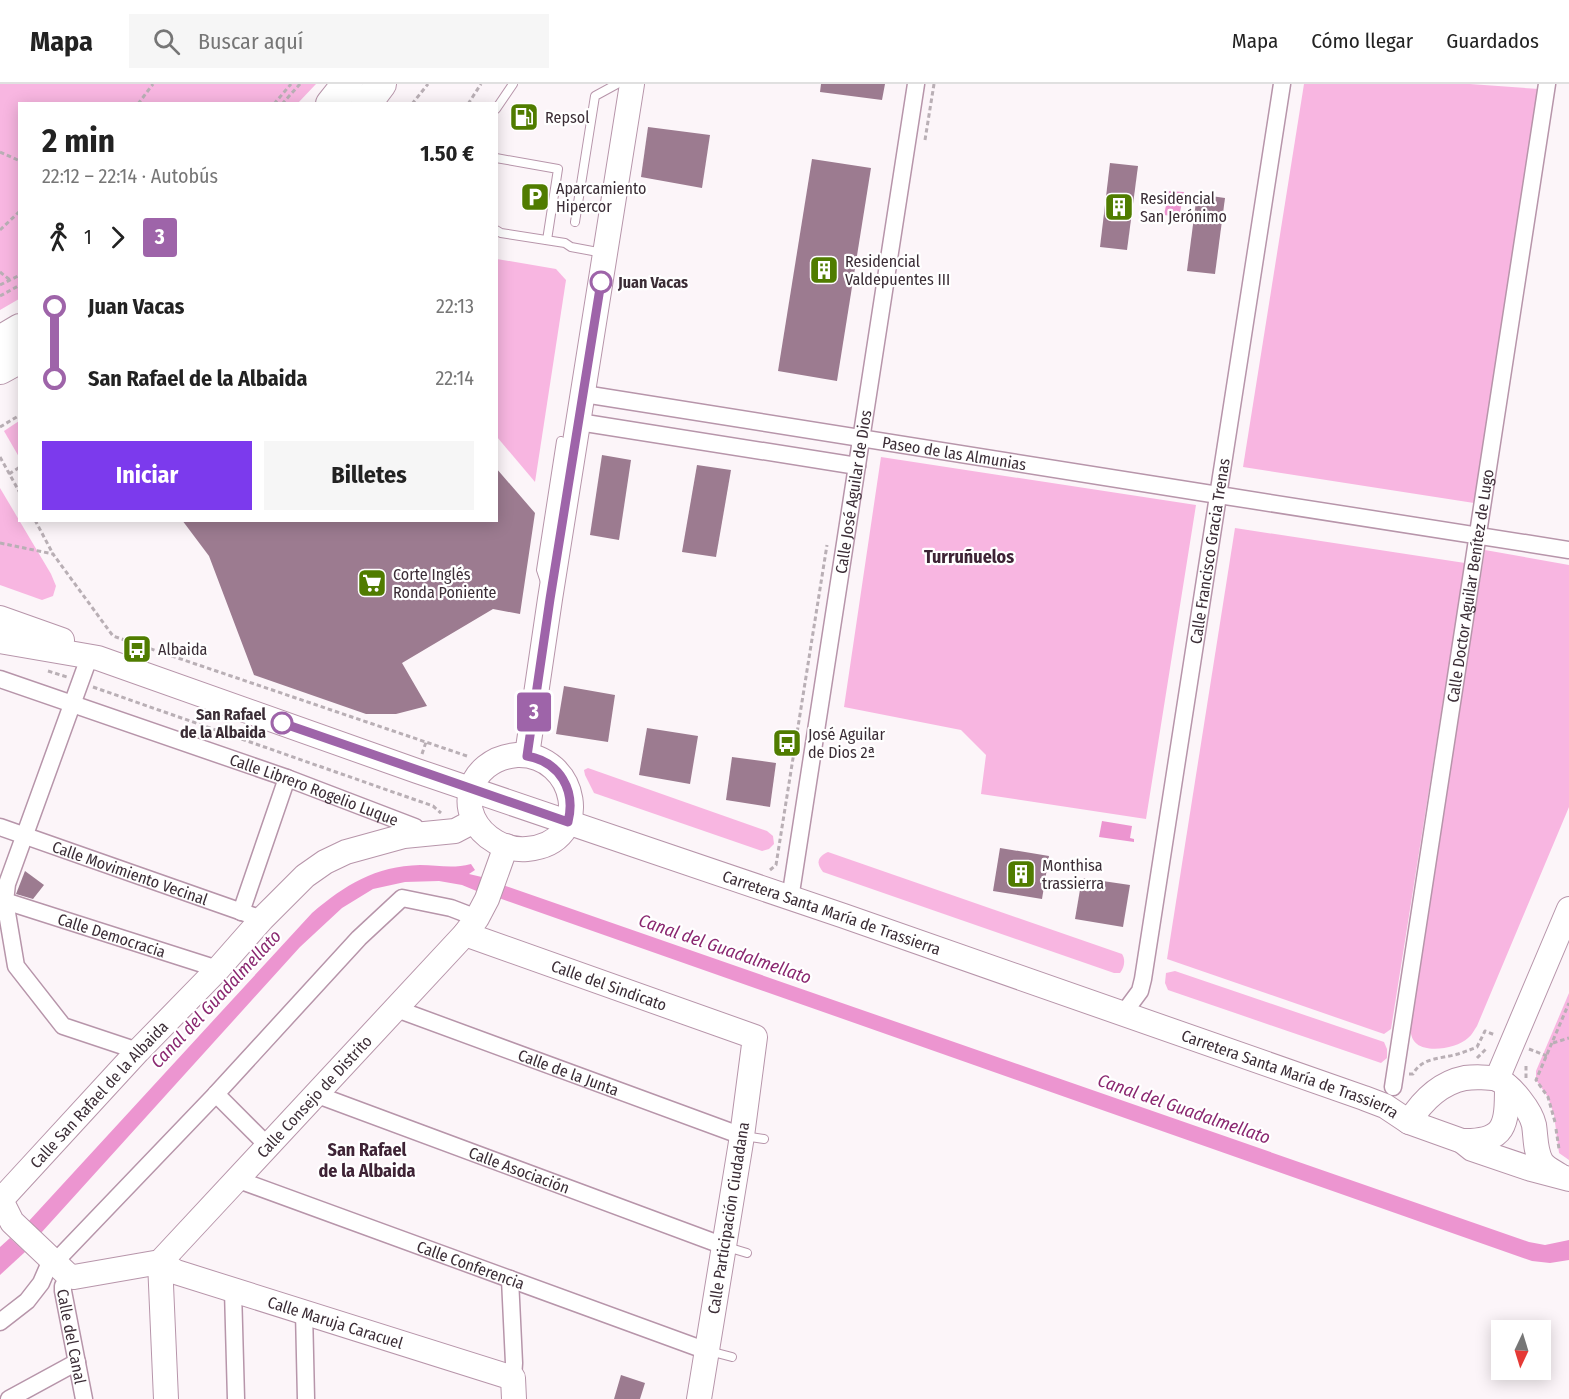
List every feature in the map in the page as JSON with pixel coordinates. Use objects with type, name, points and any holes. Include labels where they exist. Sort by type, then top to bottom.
[{"type":"highway","points":[[332,102],[346,84]]},
{"type":"highway","points":[[368,102],[381,84]]},
{"type":"highway","points":[[5,356],[18,332]]},
{"type":"street","points":[[527,756],[632,84]]},
{"type":"street","name":"Calle José Aguilar de Dios","points":[[789,899],[916,84]]},
{"type":"street","name":"Calle Francisco Gracia Trenas","points":[[1123,1014],[1140,991],[1143,979],[1282,84]]},
{"type":"street","name":"Calle Doctor Aguilar Benítez de Lugo","points":[[1394,1081],[1547,84]]},
{"type":"street","name":"Paseo de las Almunias","points":[[584,394],[1569,550]]},
{"type":"street","points":[[579,422],[856,466]]},
{"type":"street","points":[[0,618],[71,643],[90,656]]},
{"type":"street","points":[[0,641],[90,656]]},
{"type":"street","points":[[90,656],[25,836],[7,868],[5,901],[16,966],[63,1026],[138,1051]]},
{"type":"street","name":"Carretera Santa María de Trassierra","points":[[90,656],[417,771],[844,916],[1385,1106],[1409,1122],[1462,1141],[1472,1149],[1531,1169],[1563,1170]]},
{"type":"street","name":"Calle Librero Rogelio Luque","points":[[0,679],[287,778],[415,827],[416,835]]},
{"type":"street","points":[[512,755],[527,756],[548,764],[557,771],[569,791],[571,803],[566,828],[559,838],[537,848],[524,849],[506,846],[489,838],[474,821],[469,801],[471,788],[481,771],[493,762],[512,755]]},
{"type":"street","points":[[251,915],[287,778]]},
{"type":"street","name":"Calle San Rafael de la Albaida","points":[[58,1266],[12,1222],[1,1199],[138,1051],[218,969],[251,915],[325,862],[346,852],[404,836],[455,831],[474,821]]},
{"type":"street","name":"Calle Movimiento Vecinal","points":[[0,827],[251,915]]},
{"type":"street","name":"Calle Consejo de Distrito","points":[[160,1262],[476,917],[506,846]]},
{"type":"street","points":[[0,1322],[27,1301],[41,1283],[359,938],[402,898],[451,908],[476,917]]},
{"type":"street","name":"Calle Democracia","points":[[5,901],[218,969]]},
{"type":"street","points":[[1462,1141],[1488,1138],[1498,1133],[1504,1121],[1507,1104],[1502,1083],[1514,1042],[1569,909]]},
{"type":"street","name":"Calle del Sindicato","points":[[476,917],[755,1036]]},
{"type":"street","name":"Calle de la Junta","points":[[394,1008],[753,1138]]},
{"type":"street","name":"Calle Participación Ciudadana","points":[[699,1399],[724,1246],[753,1138],[755,1036]]},
{"type":"street","points":[[1409,1122],[1418,1107],[1433,1093],[1454,1080],[1473,1077],[1502,1083],[1526,1107],[1532,1118],[1536,1150],[1540,1159],[1545,1166],[1563,1170]]},
{"type":"street","points":[[216,1094],[268,1146]]},
{"type":"street","name":"Calle Asociación","points":[[315,1095],[724,1246]]},
{"type":"street","name":"Calle Conferencia","points":[[236,1179],[707,1351]]},
{"type":"street","points":[[58,1266],[74,1277],[160,1262],[166,1399]]},
{"type":"street","name":"Calle Maruja Caracuel","points":[[160,1262],[176,1272],[304,1311],[513,1388]]},
{"type":"street","name":"Calle del Canal","points":[[58,1266],[65,1283],[63,1291],[84,1399]]},
{"type":"street","points":[[510,1279],[513,1388]]},
{"type":"street","points":[[232,1290],[236,1399]]},
{"type":"street","points":[[304,1311],[306,1399]]},
{"type":"street","points":[[9,1399],[77,1362]]},
{"type":"lane","points":[[498,106],[513,84]]},
{"type":"lane","points":[[575,222],[595,96],[617,84]]},
{"type":"lane","points":[[498,158],[558,169],[547,240]]},
{"type":"lane","points":[[498,231],[565,243],[571,247],[606,254]]},
{"type":"lane","points":[[550,599],[541,570],[561,441]]},
{"type":"lane","points":[[724,1246],[747,1253]]},
{"type":"lane","points":[[707,1351],[732,1357]]},
{"type":"path","points":[[140,102],[153,84]]},
{"type":"path","points":[[275,102],[291,84]]},
{"type":"path","points":[[284,102],[300,84]]},
{"type":"path","points":[[414,102],[428,84]]},
{"type":"path","points":[[469,102],[482,84]]},
{"type":"path","points":[[0,152],[18,160]]},
{"type":"path","points":[[0,230],[18,213]]},
{"type":"path","points":[[0,272],[10,280]]},
{"type":"path","points":[[0,285],[18,276]]},
{"type":"path","points":[[0,296],[18,286]]},
{"type":"path","points":[[0,427],[18,416]]},
{"type":"path","points":[[0,457],[18,490]]},
{"type":"path","points":[[9,474],[18,468]]},
{"type":"path","points":[[36,522],[53,554],[113,636],[467,756],[476,751]]},
{"type":"path","points":[[0,543],[53,554]]},
{"type":"path","points":[[751,885],[757,868],[765,871],[771,870],[776,865],[827,543]]},
{"type":"path","points":[[40,668],[433,806],[439,810],[446,832]]},
{"type":"path","points":[[422,756],[426,742]]},
{"type":"path","points":[[1563,1170],[1554,1115],[1548,1097],[1536,1080],[1569,1003]]},
{"type":"path","points":[[1394,1081],[1413,1074],[1430,1059],[1456,1055],[1477,1047],[1485,1031],[1547,1056]]},
{"type":"path","points":[[1552,1043],[1569,1038]]},
{"type":"shaded area","points":[[0,84],[316,84],[299,102],[18,102],[18,300],[0,310]]},
{"type":"shaded area","points":[[1304,84],[1470,84],[1539,89],[1474,503],[1243,467]]},
{"type":"shaded area","points":[[1169,191],[1184,192],[1179,217],[1164,215]]},
{"type":"shaded area","points":[[498,259],[556,269],[566,280],[535,482],[498,438]]},
{"type":"shaded area","points":[[18,422],[18,455],[4,431]]},
{"type":"shaded area","points":[[881,457],[1196,505],[1146,819],[981,794],[986,755],[961,730],[844,707]]},
{"type":"shaded area","points":[[0,488],[56,586],[53,596],[42,600],[0,585]]},
{"type":"shaded area","points":[[1235,528],[1465,563],[1391,1029],[1384,1034],[1167,959]]},
{"type":"shaded area","points":[[1485,550],[1569,565],[1569,807],[1477,1026],[1463,1041],[1435,1049],[1422,1047],[1415,1042],[1409,1026]]},
{"type":"shaded area","points":[[588,768],[767,831],[773,836],[774,844],[762,851],[594,793],[585,775],[584,770]]},
{"type":"shaded area","points":[[1102,821],[1132,826],[1130,838],[1134,839],[1134,842],[1099,837]]},
{"type":"shaded area","points":[[828,852],[1122,954],[1123,969],[1120,973],[1114,973],[823,872],[819,861]]},
{"type":"shaded area","points":[[471,864],[475,870],[469,874],[486,878],[479,892],[462,885],[439,881],[405,882],[373,889],[342,908],[300,947],[41,1233],[28,1222],[312,913],[324,903],[362,879],[389,869],[420,865],[451,867]]},
{"type":"shaded area","points":[[500,884],[1529,1242],[1545,1245],[1569,1240],[1569,1260],[1550,1263],[1532,1261],[496,897]]},
{"type":"shaded area","points":[[1175,971],[1384,1042],[1387,1058],[1381,1063],[1168,990],[1165,983],[1166,973]]},
{"type":"shaded area","points":[[1569,993],[1569,1160],[1559,1153],[1554,1115],[1548,1097],[1536,1080],[1536,1071]]},
{"type":"shaded area","points":[[10,1238],[25,1252],[0,1275],[0,1247]]},
{"type":"building","points":[[821,84],[885,84],[882,100],[820,92]]},
{"type":"building","points":[[648,127],[710,135],[702,188],[641,177]]},
{"type":"building","name":"Residencial Valdepuentes III","points":[[812,159],[871,168],[837,381],[778,371]]},
{"type":"building","name":"Residencial San Jerónimo","points":[[1110,163],[1138,166],[1127,250],[1100,247]]},
{"type":"building","name":"Residencial San Jerónimo","points":[[1197,194],[1225,198],[1215,274],[1187,271]]},
{"type":"building","points":[[602,455],[631,460],[619,540],[590,535]]},
{"type":"building","points":[[697,465],[731,470],[716,557],[682,552]]},
{"type":"building","name":"Corte Inglés Ronda Poniente","points":[[498,470],[535,513],[520,614],[493,609],[402,663],[427,706],[396,714],[366,714],[254,675],[209,556],[184,522],[498,522]]},
{"type":"building","points":[[564,686],[615,695],[608,742],[556,734]]},
{"type":"building","points":[[647,728],[698,736],[690,784],[639,775]]},
{"type":"building","points":[[732,757],[776,763],[770,807],[726,800]]},
{"type":"building","name":"Monthisa trassierra","points":[[1000,848],[1049,856],[1042,899],[993,891]]},
{"type":"building","points":[[25,871],[44,885],[33,899],[16,894]]},
{"type":"building","name":"Monthisa trassierra","points":[[1082,878],[1130,885],[1123,927],[1075,919]]},
{"type":"building","points":[[621,1375],[645,1383],[640,1399],[614,1399]]},
{"type":"bus line","name":"3","points":[[282,723],[568,822],[571,803],[564,781],[548,764],[527,756],[601,282]]},
{"type":"place","name":"Repsol","points":[[524,117]]},
{"type":"place","name":"Aparcamiento Hipercor","points":[[535,197]]},
{"type":"place","name":"Residencial San Jerónimo","points":[[1119,207]]},
{"type":"place","name":"Residencial Valdepuentes III","points":[[824,270]]},
{"type":"place","name":"Juan Vacas","points":[[601,282]]},
{"type":"place","name":"Corte Inglés Ronda Poniente","points":[[372,583]]},
{"type":"place","name":"Albaida","points":[[137,649]]},
{"type":"place","name":"San Rafael de la Albaida","points":[[282,723]]},
{"type":"place","name":"José Aguilar de Dios 2ª","points":[[787,743]]},
{"type":"place","name":"Monthisa trassierra","points":[[1021,874]]},
{"type":"district","name":"Turruñuelos","points":[[969,557]]},
{"type":"district","name":"San Rafael de la Albaida","points":[[367,1160]]},
{"type":"water label","name":"Canal del Guadalmellato","points":[[725,949]]},
{"type":"water label","name":"Canal del Guadalmellato","points":[[216,999]]},
{"type":"water label","name":"Canal del Guadalmellato","points":[[1184,1109]]}]
